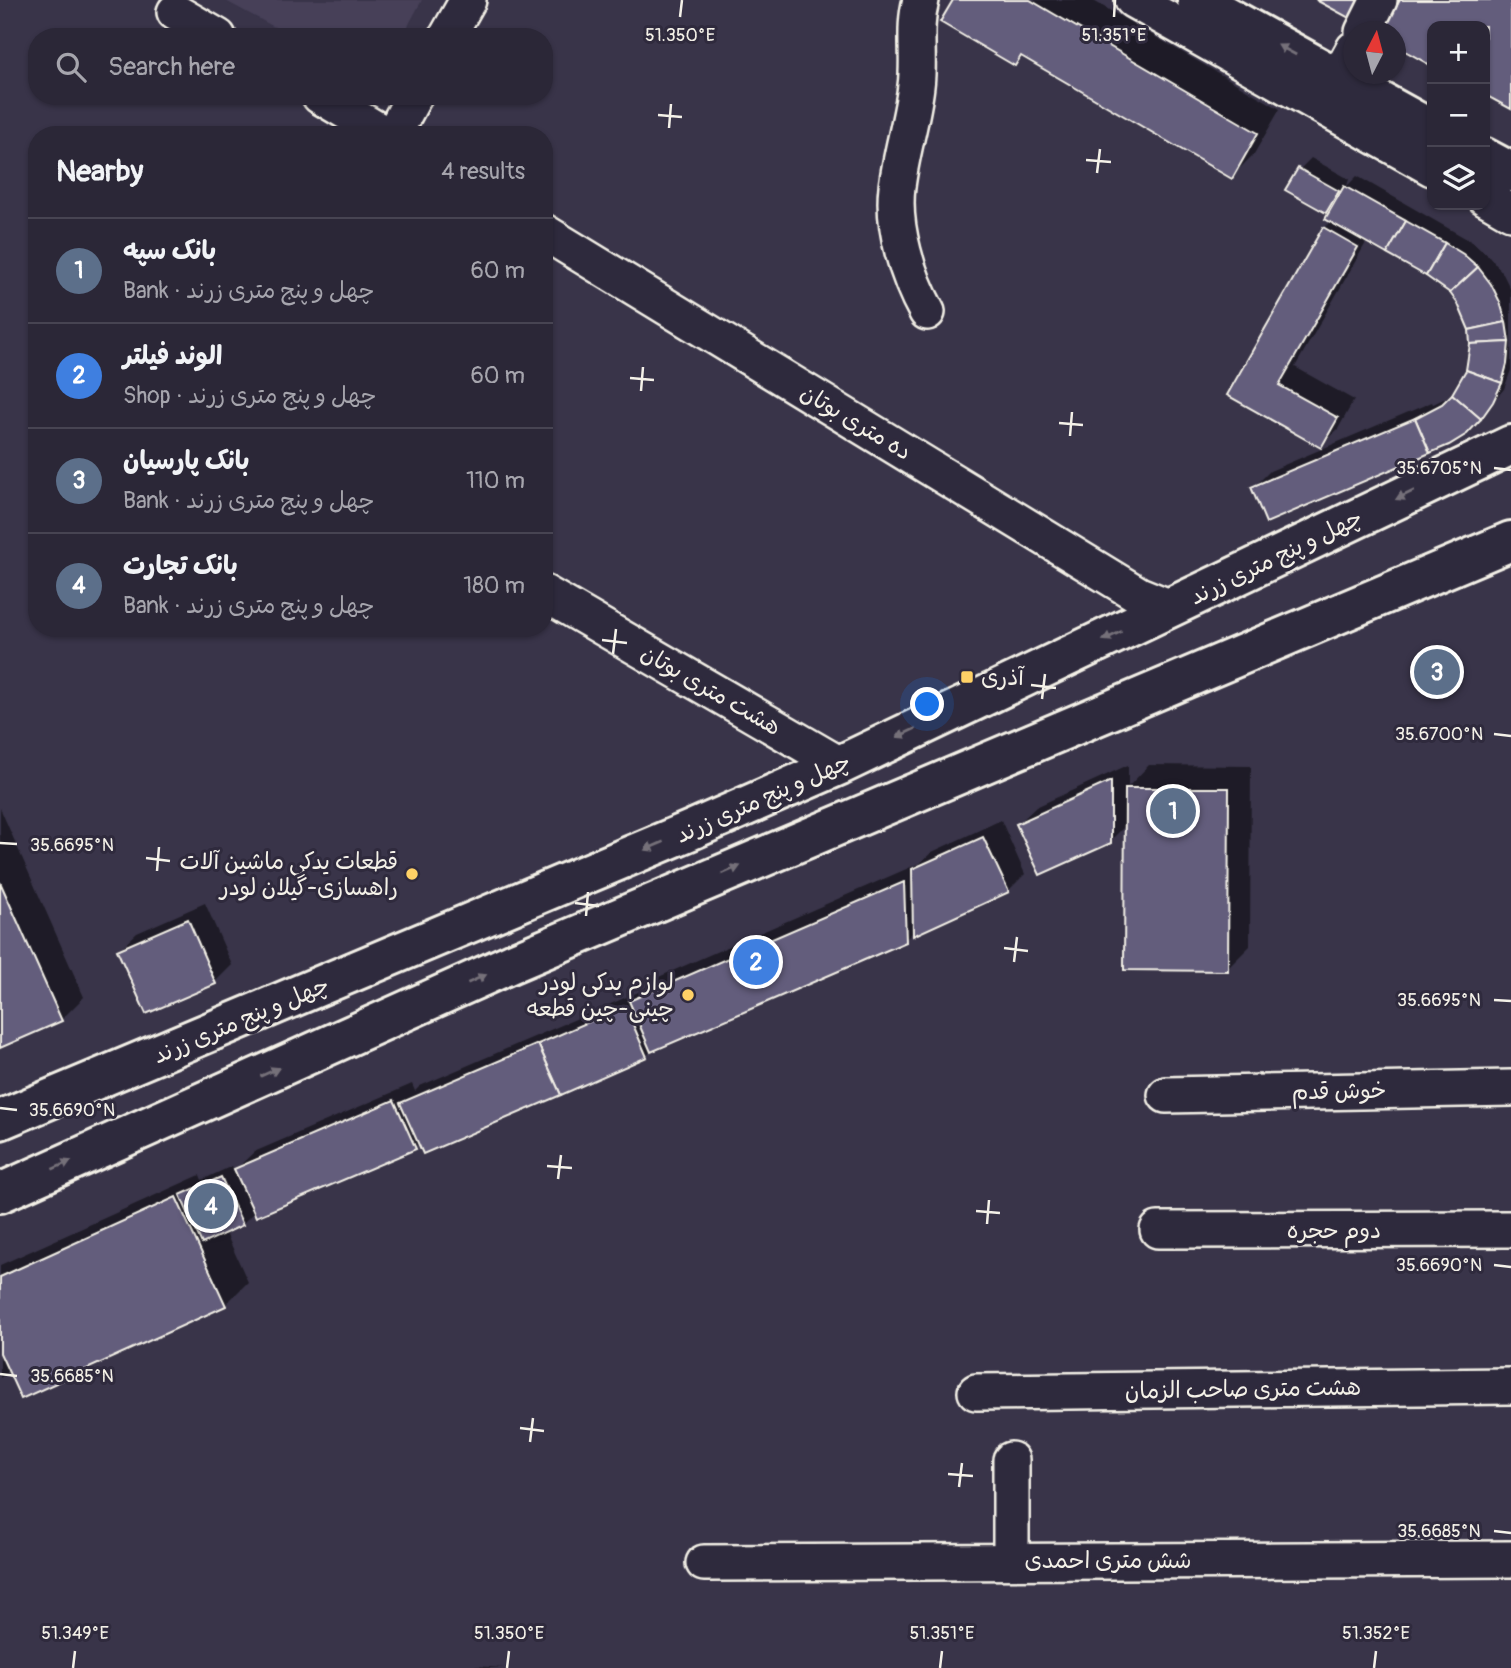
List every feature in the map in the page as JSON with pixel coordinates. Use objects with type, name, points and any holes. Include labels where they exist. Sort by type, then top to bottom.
[{"type":"main road","points":[[1197,0],[1343,62]]},
{"type":"main road","points":[[1373,84],[1427,126]]},
{"type":"main road","points":[[1490,161],[1511,172]]},
{"type":"main road","name":"چهل و پنج متری زرند","points":[[0,1120],[841,765],[1511,445]]},
{"type":"main road","points":[[0,1193],[512,963],[1511,541]]},
{"type":"street","points":[[452,28],[468,0]]},
{"type":"street","points":[[921,0],[915,41],[916,83],[897,190],[903,251],[916,292],[927,312]]},
{"type":"street","points":[[1133,0],[1427,165]]},
{"type":"street","points":[[1368,21],[1379,0]]},
{"type":"street","points":[[175,12],[203,28]]},
{"type":"street","points":[[335,105],[371,126]]},
{"type":"street","points":[[398,126],[409,105]]},
{"type":"street","points":[[1490,200],[1511,212]]},
{"type":"street","name":"ده متری بوتان","points":[[553,237],[1139,595],[1171,608]]},
{"type":"street","name":"هشت متری بوتان","points":[[553,598],[841,765]]},
{"type":"street","name":"خوش قدم","points":[[1166,1095],[1511,1088]]},
{"type":"street","name":"دوم حجره","points":[[1158,1230],[1511,1229]]},
{"type":"street","name":"هشت متری صاحب الزمان","points":[[976,1392],[1511,1386]]},
{"type":"street","points":[[1011,1460],[1011,1560]]},
{"type":"street","name":"شش متری احمدی","points":[[704,1563],[1511,1559]]},
{"type":"shaded area","points":[[224,0],[422,0],[407,28],[276,28]]},
{"type":"building","points":[[953,0],[1030,0],[1258,133],[1232,179],[1021,56],[1015,66],[940,22]]},
{"type":"building","points":[[1316,0],[1361,0],[1351,19]]},
{"type":"building","points":[[1400,0],[1511,0],[1511,109],[1490,98],[1490,21],[1427,21],[1427,63],[1406,52],[1406,21],[1388,21]]},
{"type":"building","points":[[1298,168],[1339,191],[1326,213],[1285,190]]},
{"type":"building","points":[[1344,186],[1406,221],[1387,254],[1325,219]]},
{"type":"building","points":[[1406,221],[1445,243],[1426,276],[1387,254]]},
{"type":"building","points":[[1323,227],[1358,247],[1279,385],[1338,418],[1321,448],[1227,395]]},
{"type":"building","points":[[1445,243],[1478,267],[1450,293],[1426,276]]},
{"type":"building","points":[[1478,267],[1491,284],[1506,322],[1469,330],[1450,293]]},
{"type":"building","points":[[1506,322],[1509,342],[1470,344],[1469,330]]},
{"type":"building","points":[[1509,342],[1502,383],[1466,370],[1470,344]]},
{"type":"building","points":[[1466,370],[1502,383],[1481,419],[1452,394]]},
{"type":"building","points":[[1452,394],[1481,419],[1467,434],[1430,453],[1415,418],[1442,404]]},
{"type":"building","points":[[1415,418],[1430,453],[1266,523],[1251,487]]},
{"type":"building","points":[[1111,781],[1111,843],[1040,875],[1016,824]]},
{"type":"building","points":[[1125,788],[1229,788],[1228,971],[1124,970]]},
{"type":"building","points":[[983,837],[1009,892],[913,936],[912,869]]},
{"type":"building","points":[[0,882],[62,1021],[0,1048]]},
{"type":"building","points":[[904,882],[906,942],[651,1052],[629,1001]]},
{"type":"building","points":[[188,919],[216,984],[146,1014],[117,950]]},
{"type":"building","points":[[625,1006],[647,1057],[561,1095],[538,1044]]},
{"type":"building","points":[[538,1044],[561,1095],[423,1154],[400,1103]]},
{"type":"building","points":[[394,1100],[416,1149],[256,1217],[234,1169]]},
{"type":"building","points":[[221,1177],[243,1225],[202,1244],[180,1195]]},
{"type":"building","points":[[176,1197],[226,1306],[21,1399],[0,1353],[0,1277]]},
{"type":"place","name":"بانک پارسیان","points":[[1437,672]]},
{"type":"place","name":"آذری","points":[[967,677]]},
{"type":"place","name":"بانک سپه","points":[[1173,811]]},
{"type":"place","name":"قطعات یدکی ماشین آلات راهسازی-گیلان لودر","points":[[412,874]]},
{"type":"place","name":"الوند فیلتر","points":[[756,962]]},
{"type":"place","name":"لوازم یدکی لودر چینی-چین قطعه","points":[[688,995]]},
{"type":"place","name":"بانک تجارت","points":[[211,1206]]}]
